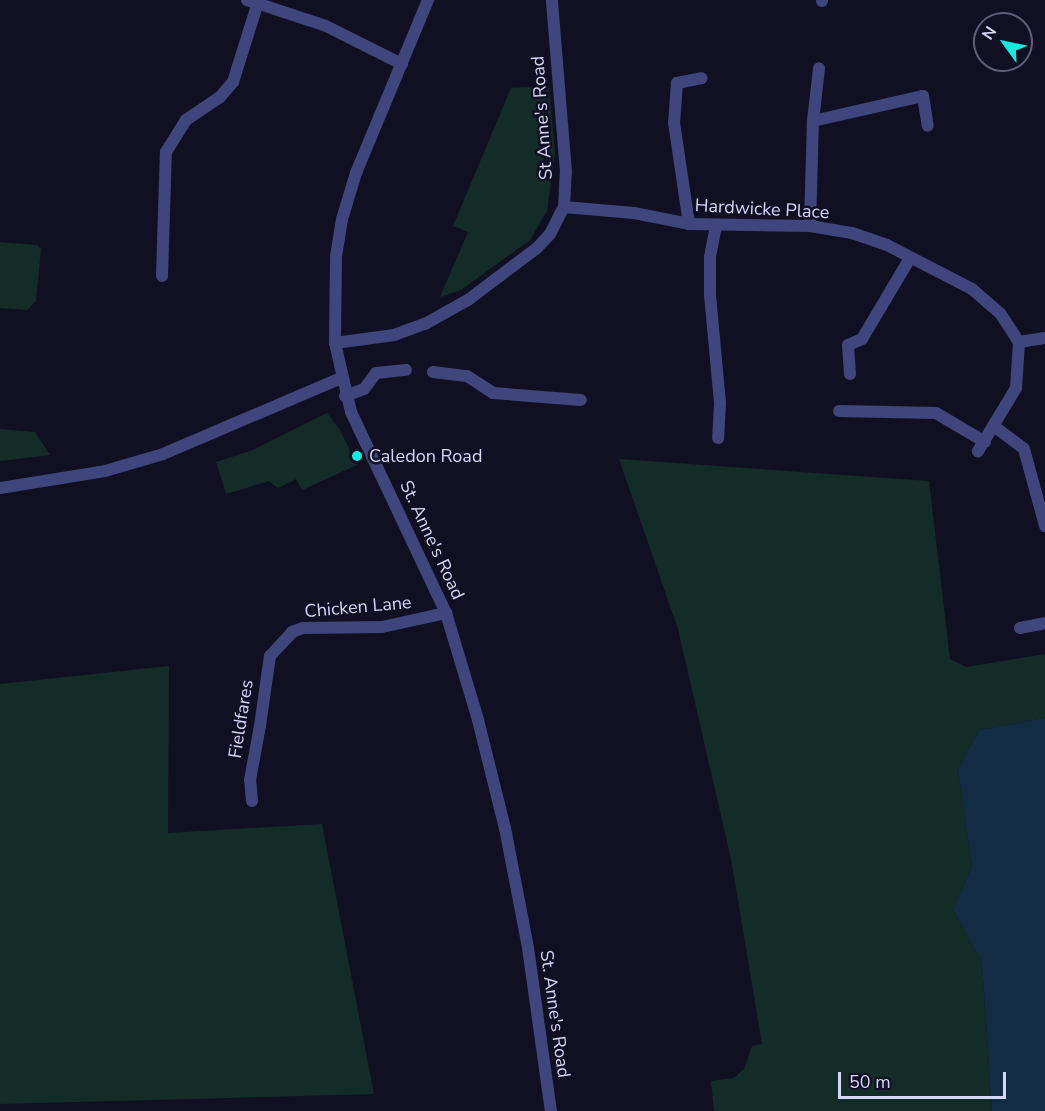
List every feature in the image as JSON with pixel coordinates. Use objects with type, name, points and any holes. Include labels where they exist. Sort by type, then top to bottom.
[{"type":"street","name":"St. Anne's Road","points":[[428,0],[356,173],[342,219],[336,256],[334,343],[345,396],[446,613],[505,828],[528,948],[551,1111]]},
{"type":"street","name":"St Anne's Road","points":[[552,0],[566,160],[564,207]]},
{"type":"street","points":[[162,276],[166,152],[186,120],[220,97],[233,82],[253,1],[326,26],[402,64]]},
{"type":"street","points":[[810,226],[813,121],[819,68]]},
{"type":"street","points":[[689,224],[674,123],[676,93],[677,84],[702,78]]},
{"type":"street","points":[[813,121],[923,96],[928,126]]},
{"type":"street","points":[[334,343],[407,331],[468,300],[537,248],[564,207]]},
{"type":"street","name":"Hardwicke Place","points":[[564,207],[634,213],[689,224],[810,226],[852,233],[910,258],[982,296],[1010,326],[1019,342]]},
{"type":"street","points":[[716,225],[710,257],[710,295],[720,404],[717,438]]},
{"type":"street","points":[[850,374],[848,345],[862,339],[910,258]]},
{"type":"street","points":[[839,411],[936,413],[981,446],[995,427],[1016,388],[1019,342],[1045,338]]},
{"type":"street","points":[[345,396],[364,388],[376,373],[406,370]]},
{"type":"street","points":[[433,372],[466,376],[493,393],[581,400]]},
{"type":"street","points":[[0,488],[66,480],[163,454],[341,378]]},
{"type":"street","points":[[995,427],[1024,449],[1045,526]]},
{"type":"street","name":"Chicken Lane","points":[[276,646],[303,628],[382,627],[446,613]]},
{"type":"street","points":[[1020,628],[1045,623]]},
{"type":"street","name":"Fieldfares","points":[[252,801],[250,780],[267,671],[276,646]]},
{"type":"green space","points":[[549,86],[555,154],[547,211],[530,240],[461,290],[440,297],[468,232],[453,226],[511,88]]},
{"type":"green space","points":[[0,242],[37,245],[41,249],[36,301],[27,310],[0,308]]},
{"type":"green space","points":[[327,413],[340,430],[357,465],[302,490],[296,479],[278,488],[269,481],[226,494],[216,462],[253,450]]},
{"type":"green space","points":[[0,429],[35,432],[50,455],[0,461]]},
{"type":"green space","points":[[619,459],[929,481],[950,659],[966,667],[1045,654],[1045,718],[979,730],[958,770],[972,865],[953,910],[982,962],[992,1111],[714,1111],[711,1081],[734,1078],[744,1069],[752,1046],[762,1044],[731,859],[678,629]]},
{"type":"green space","points":[[169,666],[168,833],[322,824],[374,1094],[0,1104],[0,684]]},
{"type":"water","points":[[1045,718],[1045,1111],[992,1111],[982,962],[953,910],[972,865],[958,770],[979,730]]},
{"type":"place","name":"Caledon Road","points":[[357,456]]}]
